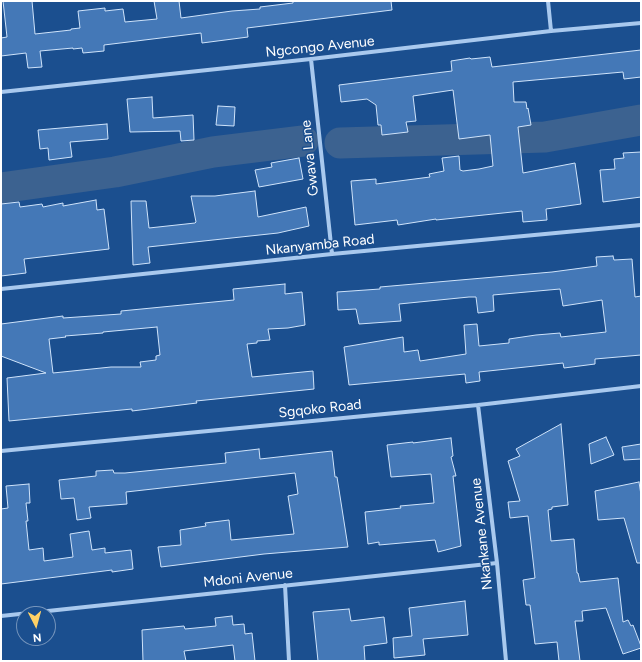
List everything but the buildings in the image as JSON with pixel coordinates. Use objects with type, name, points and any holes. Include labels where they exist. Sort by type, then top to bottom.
[{"type":"street","points":[[548,1],[551,31]]},
{"type":"street","name":"Ngcongo Avenue","points":[[1,92],[311,60],[551,31],[641,24]]},
{"type":"street","name":"Gwava Lane","points":[[311,60],[332,254]]},
{"type":"street","name":"Nkanyamba Road","points":[[1,289],[332,254],[641,225]]},
{"type":"street","name":"Sgqoko Road","points":[[1,451],[478,405],[641,386]]},
{"type":"street","name":"Nkankane Avenue","points":[[478,405],[497,563],[506,661]]},
{"type":"street","name":"Mdoni Avenue","points":[[1,616],[497,563]]},
{"type":"street","points":[[285,585],[289,661]]},
{"type":"waterway","points":[[340,143],[545,137],[641,120]]},
{"type":"waterway","points":[[1,188],[115,172],[213,152],[303,141]]}]
